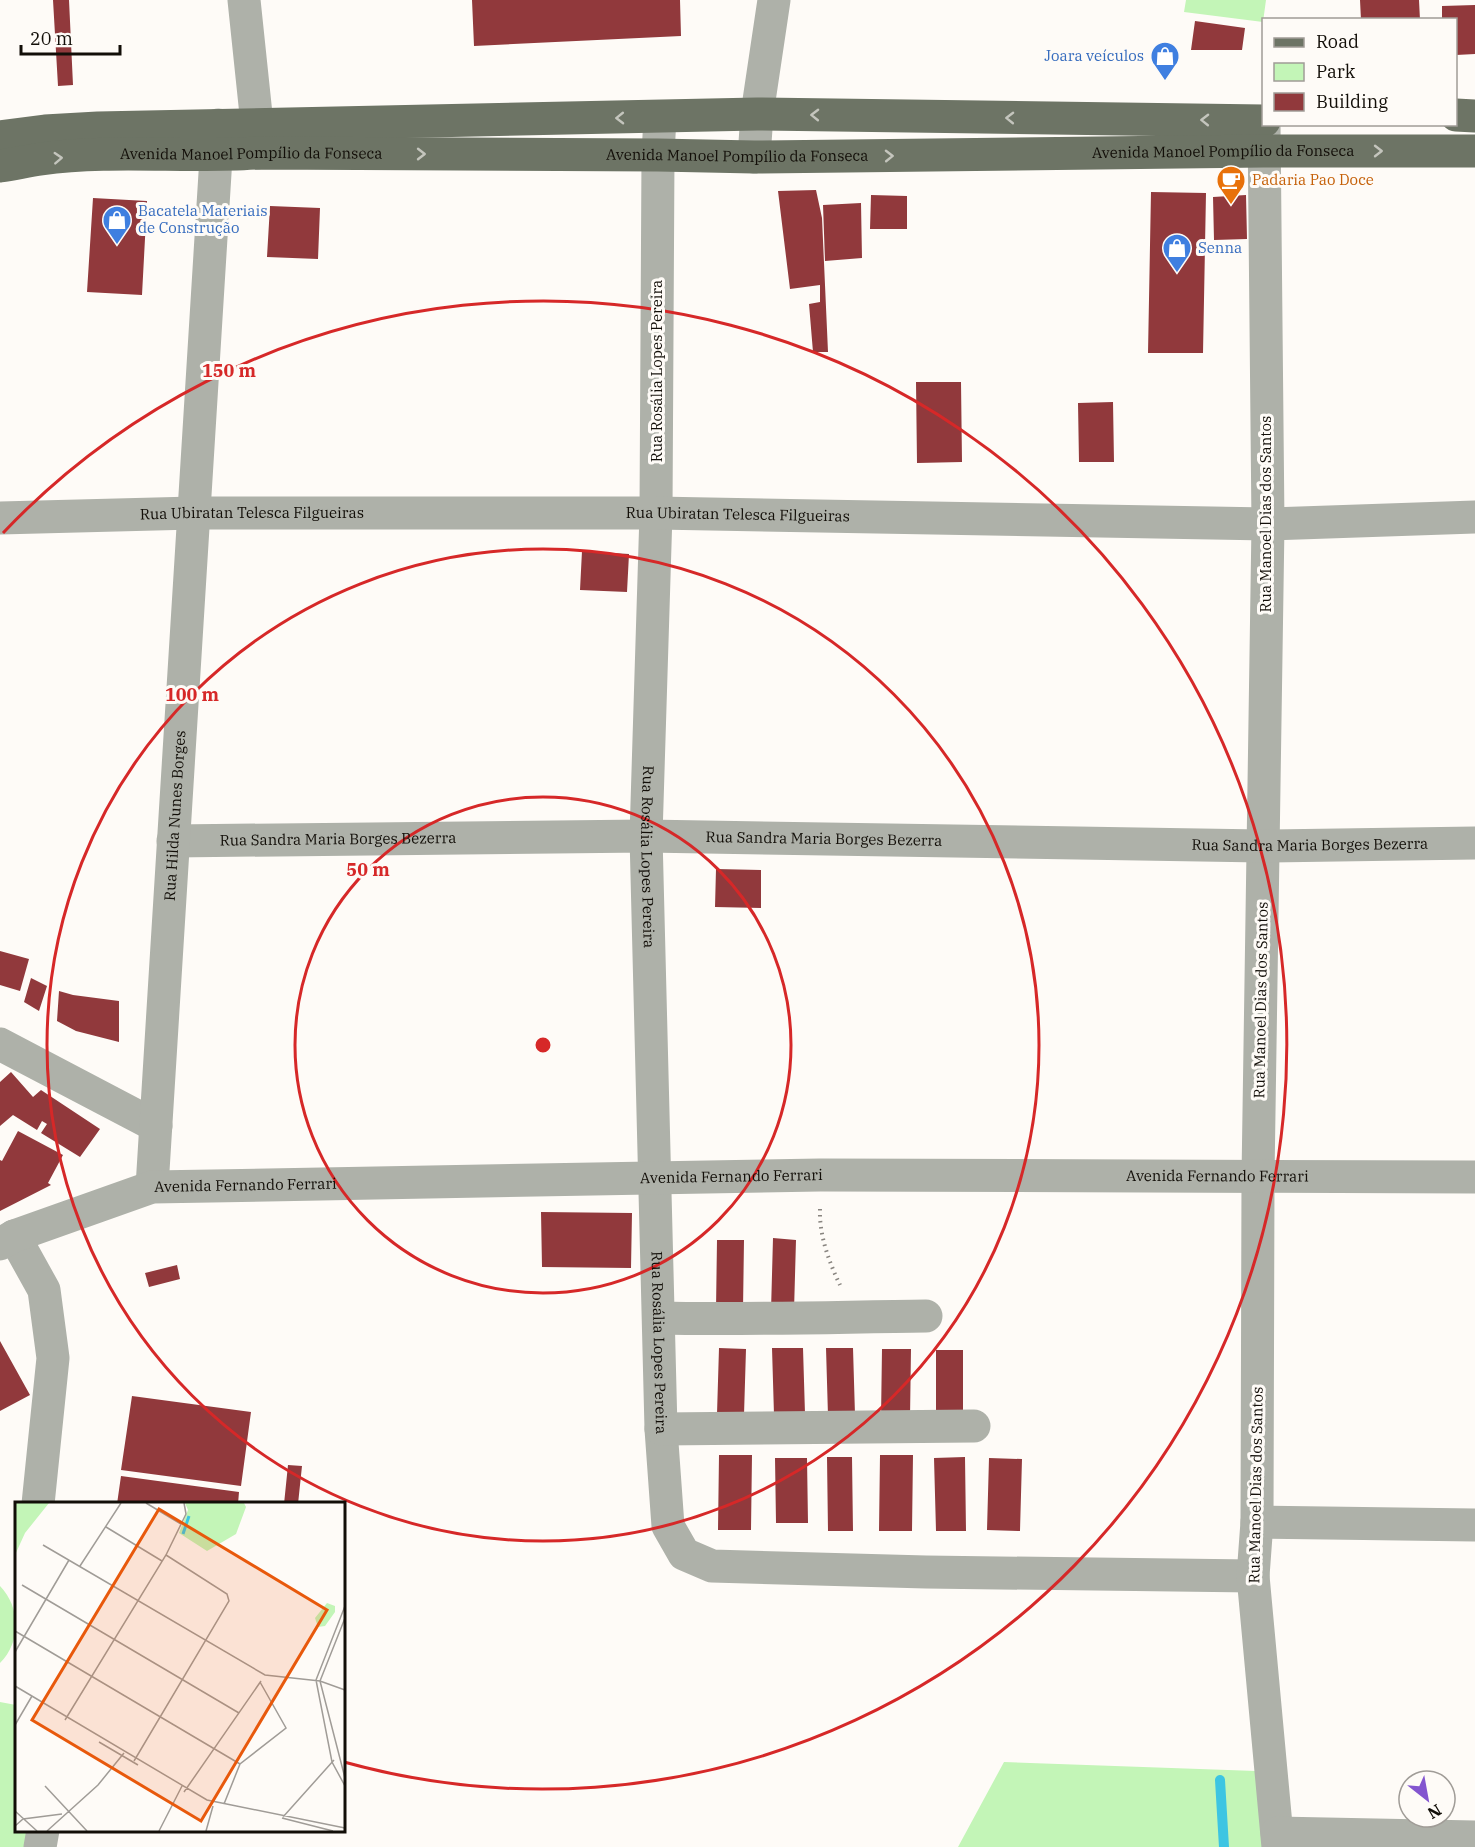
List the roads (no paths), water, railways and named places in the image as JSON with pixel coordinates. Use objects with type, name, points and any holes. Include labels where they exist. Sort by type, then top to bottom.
[{"type":"main road","name":"Avenida Manoel Pompílio da Fonseca","points":[[0,137],[77,129],[217,140],[257,139],[660,117],[757,114],[1263,132],[1475,152]]},
{"type":"main road","points":[[1457,115],[1475,116]]},
{"type":"main road","name":"Avenida Manoel Pompílio da Fonseca","points":[[257,139],[754,157],[1263,132]]},
{"type":"main road","name":"Avenida Manoel Pompílio da Fonseca","points":[[0,166],[43,159],[108,155],[217,140]]},
{"type":"street","points":[[244,0],[257,139]]},
{"type":"street","points":[[754,157],[757,114],[774,0]]},
{"type":"street","name":"Rua Rosália Lopes Pereira","points":[[660,117],[656,513],[646,836],[661,1429],[668,1526],[684,1554],[712,1566],[926,1572],[1253,1576]]},
{"type":"street","name":"Rua Manoel Dias dos Santos","points":[[1263,132],[1268,524],[1258,1177],[1257,1522],[1253,1576],[1277,1840]]},
{"type":"street","name":"Rua Hilda Nunes Borges","points":[[152,1186],[217,140]]},
{"type":"street","name":"Rua Ubiratan Telesca Filgueiras","points":[[0,518],[194,513],[656,513],[1268,524],[1475,517]]},
{"type":"street","name":"Rua Sandra Maria Borges Bezerra","points":[[173,841],[646,836],[1262,846],[1475,843]]},
{"type":"street","points":[[0,1044],[156,1126]]},
{"type":"street","name":"Avenida Fernando Ferrari","points":[[7,1240],[152,1186],[820,1175],[1475,1177]]},
{"type":"street","points":[[7,1240],[44,1290],[53,1358],[38,1502]]},
{"type":"street","points":[[659,1318],[719,1320],[926,1316]]},
{"type":"street","points":[[661,1429],[974,1426]]},
{"type":"street","points":[[1257,1522],[1475,1526]]},
{"type":"street","points":[[40,1847],[43,1832]]},
{"type":"street","points":[[1277,1840],[1475,1837]]},
{"type":"waterway","points":[[1220,1780],[1224,1847]]},
{"type":"place","name":"Joara veículos","points":[[1165,82]]},
{"type":"place","name":"Padaria Pao Doce","points":[[1231,206]]},
{"type":"place","name":"Bacatela Materiais de Construção","points":[[117,246]]},
{"type":"place","name":"Senna","points":[[1177,274]]}]
